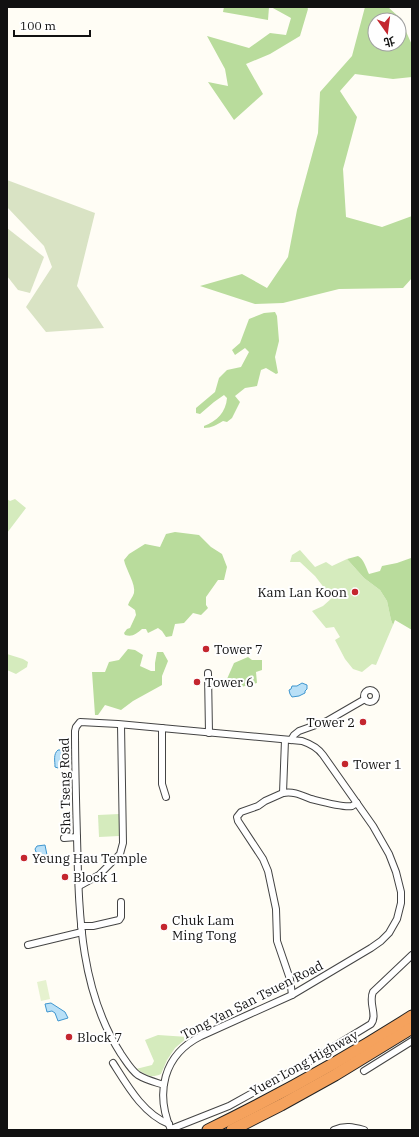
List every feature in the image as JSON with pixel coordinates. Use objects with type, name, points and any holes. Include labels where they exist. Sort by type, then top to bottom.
[{"type":"highway","name":"Yuen Long Highway","points":[[208,1130],[258,1105],[351,1054],[412,1016]]},
{"type":"highway","name":"Yuen Long Highway","points":[[232,1130],[335,1075],[412,1028]]},
{"type":"street","points":[[208,673],[209,733]]},
{"type":"street","points":[[283,794],[288,740],[299,731],[327,721],[365,699]]},
{"type":"street","name":"Tong Yan San Tsuen Road","points":[[80,722],[162,728],[306,742],[320,751],[378,833],[393,862],[401,892],[401,903],[394,924],[389,933],[376,945],[292,995],[190,1042],[181,1050],[167,1071],[164,1084],[163,1098],[170,1128]]},
{"type":"street","name":"Sha Tseng Road","points":[[80,722],[75,731],[79,886],[81,929],[85,958],[91,984],[112,1038],[134,1071],[146,1079],[164,1084]]},
{"type":"street","points":[[79,886],[98,875],[120,854],[122,849],[121,725]]},
{"type":"street","points":[[162,728],[162,784],[166,797]]},
{"type":"street","points":[[292,995],[290,979],[277,941],[276,909],[268,871],[263,859],[238,821],[237,817],[241,812],[258,806],[265,801],[287,792],[345,806],[351,806],[357,803]]},
{"type":"street","points":[[64,838],[77,837]]},
{"type":"street","points":[[28,945],[81,929],[119,920],[121,917],[121,902]]},
{"type":"street","points":[[113,1063],[139,1102],[170,1128],[229,1106],[312,1060],[371,1024],[374,1020],[371,1000],[373,992],[412,955]]},
{"type":"street","points":[[364,1071],[412,1041]]},
{"type":"street","points":[[334,1130],[346,1126],[364,1130]]},
{"type":"green space","points":[[224,7],[269,7],[268,20],[223,12]]},
{"type":"green space","points":[[271,7],[307,7],[308,9],[300,36],[270,54],[246,64],[263,94],[234,120],[208,82],[228,86],[225,69],[207,36],[249,48],[270,33],[286,35],[291,18]]},
{"type":"green space","points":[[365,7],[388,7],[393,12],[367,12],[367,52],[407,52],[407,34],[412,45],[412,77],[393,79],[355,74],[340,91],[357,117],[343,169],[346,217],[382,227],[412,216],[412,278],[403,288],[339,289],[283,303],[255,304],[200,286],[242,274],[267,288],[288,257],[297,210],[318,133],[320,92],[352,56]]},
{"type":"green space","points":[[7,180],[95,213],[77,286],[104,328],[46,332],[26,307],[52,267],[44,246],[7,207]]},
{"type":"green space","points":[[7,228],[44,257],[30,293],[18,290],[7,276]]},
{"type":"green space","points":[[275,312],[277,316],[279,341],[275,357],[278,373],[276,374],[266,368],[261,370],[257,386],[245,388],[235,396],[240,402],[232,418],[227,422],[223,421],[212,427],[204,428],[204,426],[217,419],[223,412],[227,398],[224,395],[200,414],[196,413],[196,408],[215,392],[219,378],[227,370],[241,367],[249,352],[245,348],[235,355],[232,350],[240,343],[249,319],[264,313]]},
{"type":"green space","points":[[7,499],[10,501],[15,499],[26,508],[7,533]]},
{"type":"green space","points":[[175,532],[199,535],[211,547],[222,554],[227,567],[224,580],[218,580],[206,597],[206,605],[208,608],[201,615],[193,613],[184,623],[175,624],[172,636],[166,637],[158,628],[148,633],[146,629],[142,629],[134,635],[125,635],[124,633],[130,628],[136,615],[135,610],[128,605],[134,589],[124,560],[129,554],[145,544],[160,547],[166,534]]},
{"type":"green space","points":[[300,550],[315,567],[326,562],[332,566],[347,559],[364,578],[380,590],[387,601],[393,625],[376,665],[372,664],[362,672],[353,669],[345,659],[335,640],[340,637],[334,627],[326,628],[312,611],[323,606],[332,598],[315,576],[300,562],[290,562],[292,555]]},
{"type":"green space","points":[[358,556],[363,561],[369,574],[380,571],[382,566],[397,563],[412,557],[412,630],[395,620],[393,625],[387,601],[380,590],[364,578],[347,559]]},
{"type":"green space","points":[[128,649],[135,650],[143,655],[140,666],[151,671],[155,671],[157,652],[163,652],[168,661],[162,676],[162,685],[133,701],[121,710],[105,705],[98,715],[95,715],[92,672],[105,672],[109,662],[119,660]]},
{"type":"green space","points":[[7,654],[28,662],[27,667],[16,674],[7,670]]},
{"type":"green space","points":[[248,657],[252,660],[262,660],[262,670],[256,672],[257,683],[241,687],[233,686],[227,679],[234,663]]},
{"type":"green space","points":[[119,814],[119,836],[99,837],[98,815]]},
{"type":"green space","points":[[46,980],[50,999],[41,1001],[37,982]]},
{"type":"green space","points":[[158,1035],[188,1037],[175,1048],[167,1060],[161,1074],[151,1076],[136,1069],[152,1065],[154,1061],[145,1040]]},
{"type":"water","points":[[302,683],[307,685],[305,693],[292,697],[289,690],[292,686],[297,686]]},
{"type":"water","points":[[58,750],[63,750],[65,756],[60,767],[58,768],[55,767],[55,754]]},
{"type":"water","points":[[45,845],[48,860],[41,861],[39,854],[35,849],[37,846]]},
{"type":"water","points":[[51,1003],[65,1012],[68,1018],[58,1021],[55,1013],[52,1011],[47,1012],[45,1004]]},
{"type":"place","name":"Kam Lan Koon","points":[[355,592]]},
{"type":"place","name":"Tower 7","points":[[206,649]]},
{"type":"place","name":"Tower 6","points":[[197,682]]},
{"type":"place","name":"Tower 2","points":[[363,722]]},
{"type":"place","name":"Tower 1","points":[[345,764]]},
{"type":"place","name":"Yeung Hau Temple","points":[[24,858]]},
{"type":"place","name":"Block 1","points":[[65,877]]},
{"type":"place","name":"Chuk Lam Ming Tong","points":[[164,927]]},
{"type":"place","name":"Block 7","points":[[69,1037]]}]
